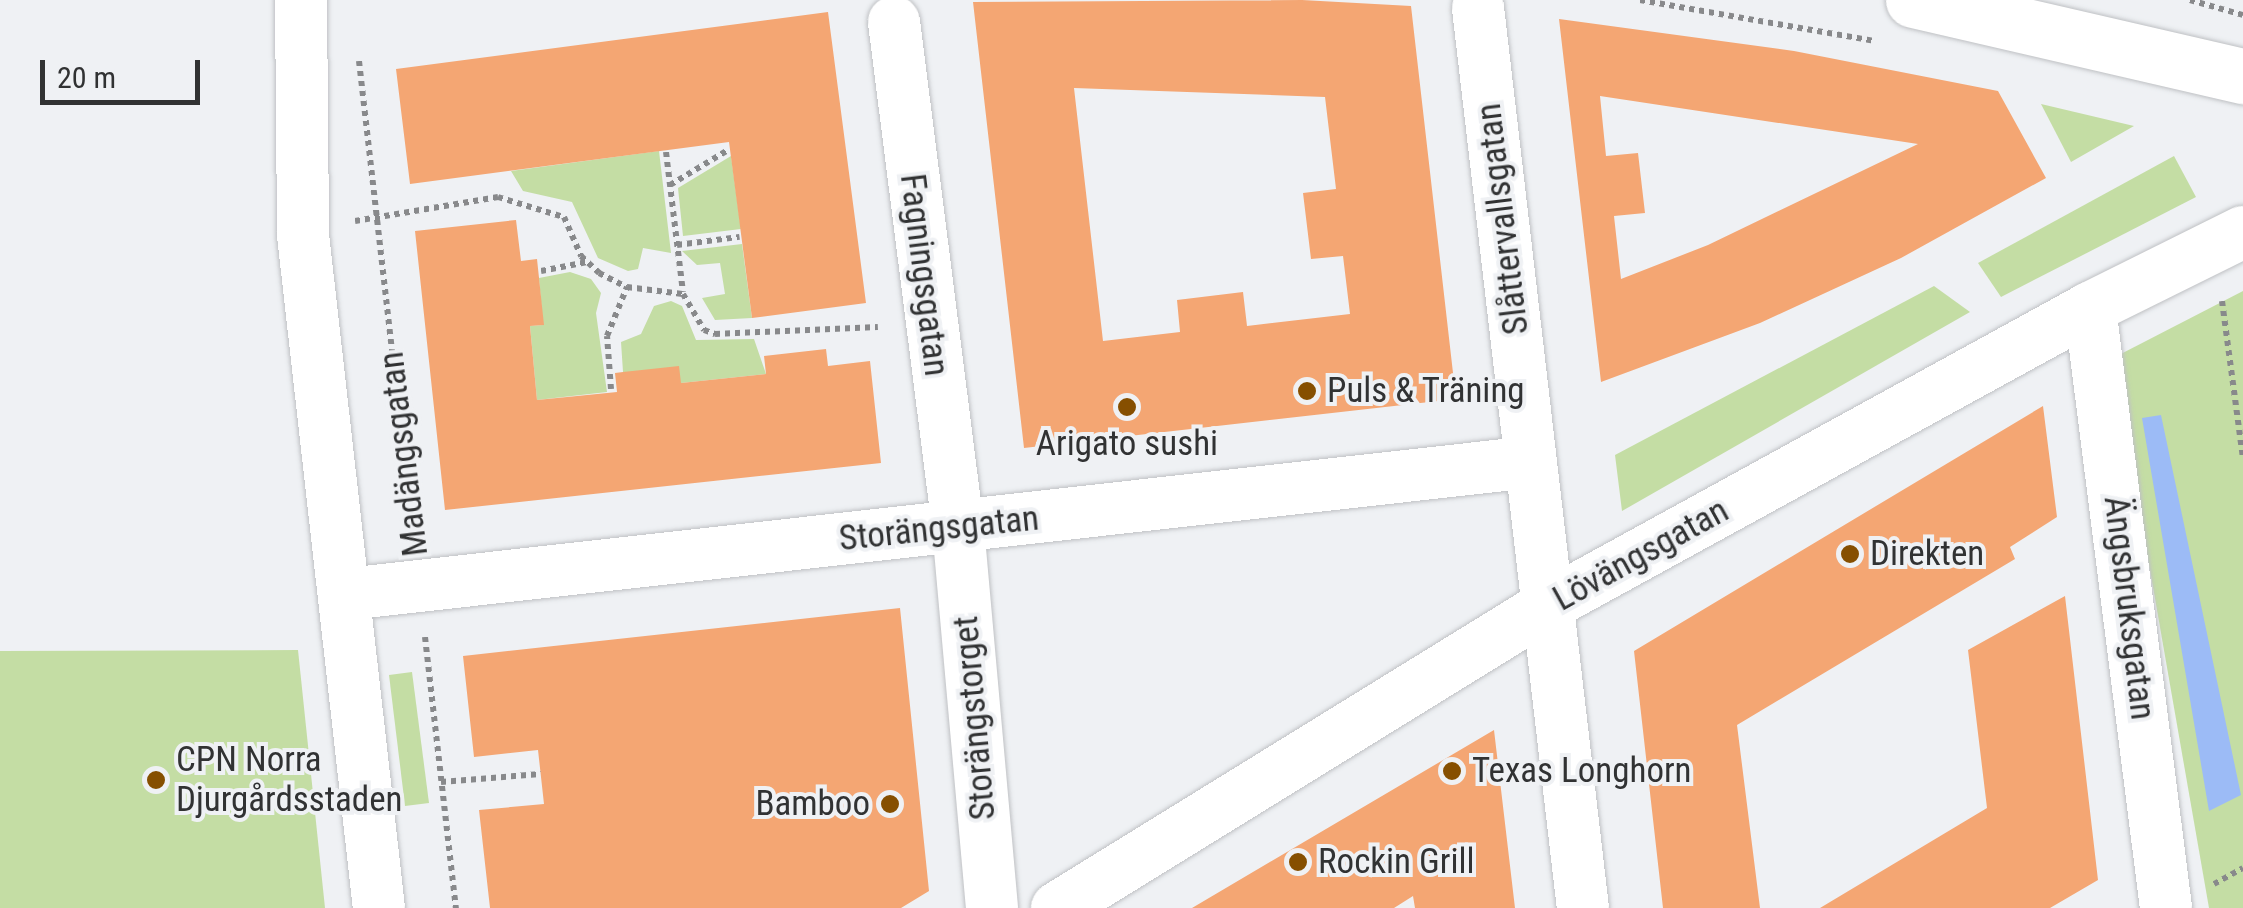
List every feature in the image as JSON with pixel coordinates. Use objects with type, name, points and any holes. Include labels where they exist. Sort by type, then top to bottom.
[{"type":"street","points":[[301,0],[303,235],[379,908]]},
{"type":"street","points":[[1914,0],[2243,76]]},
{"type":"street","name":"Slåttervallsgatan","points":[[1478,8],[1583,908]]},
{"type":"street","name":"Fagningsgatan","points":[[894,22],[958,527]]},
{"type":"street","name":"Lövängsgatan","points":[[1057,908],[1550,604],[2090,308],[2229,238]]},
{"type":"street","name":"Ängsbruksgatan","points":[[2090,308],[2166,908]]},
{"type":"street","name":"Storängsgatan","points":[[346,594],[1531,462]]},
{"type":"street","name":"Storängstorget","points":[[958,527],[992,908]]},
{"type":"path","points":[[2190,0],[2243,15]]},
{"type":"path","name":"Madängsgatan","points":[[357,44],[456,908]]},
{"type":"path","points":[[670,185],[728,150]]},
{"type":"path","points":[[666,152],[683,294],[704,330],[714,334],[830,331]]},
{"type":"path","points":[[303,235],[377,216],[498,197],[564,217],[587,262],[627,287],[683,294]]},
{"type":"path","points":[[676,245],[739,236]]},
{"type":"path","points":[[2229,238],[2243,458]]},
{"type":"path","points":[[541,271],[587,262]]},
{"type":"path","points":[[611,389],[608,336],[627,287]]},
{"type":"path","points":[[442,782],[541,774]]},
{"type":"green space","points":[[2041,104],[2134,126],[2071,162]]},
{"type":"green space","points":[[659,151],[671,253],[643,248],[638,269],[628,271],[598,258],[572,202],[523,191],[511,171]]},
{"type":"green space","points":[[731,156],[741,229],[683,236],[678,188]]},
{"type":"green space","points":[[2174,156],[2196,197],[2001,297],[1978,263]]},
{"type":"green space","points":[[742,244],[752,318],[715,320],[702,298],[725,294],[720,263],[697,265],[682,251]]},
{"type":"green space","points":[[570,272],[591,279],[601,293],[596,313],[607,392],[537,400],[530,326],[543,325],[539,278]]},
{"type":"green space","points":[[1934,286],[1970,312],[1622,511],[1615,455]]},
{"type":"green space","points":[[2243,291],[2243,908],[2209,908],[2113,358]]},
{"type":"green space","points":[[671,301],[682,306],[696,340],[754,339],[766,374],[681,383],[623,372],[621,342],[641,334],[654,306]]},
{"type":"green space","name":"CPN Norra Djurgårdsstaden","points":[[298,650],[325,908],[0,908],[0,651]]},
{"type":"green space","points":[[412,672],[429,803],[405,806],[389,675]]},
{"type":"water","points":[[2161,415],[2241,795],[2209,811],[2142,418]]},
{"type":"building","points":[[1302,0],[1411,6],[1456,399],[1024,448],[973,2]],"holes":[[[1074,88],[1325,97],[1336,189],[1303,193],[1311,259],[1343,256],[1350,314],[1247,326],[1243,292],[1177,300],[1180,332],[1103,341]]]},
{"type":"building","points":[[828,12],[866,303],[752,318],[729,142],[410,184],[396,69]]},
{"type":"building","points":[[1559,19],[1794,51],[1998,91],[2046,178],[1901,258],[1760,323],[1601,382]],"holes":[[[1600,96],[1918,144],[1708,245],[1621,279],[1614,216],[1645,213],[1638,153],[1606,156]]]},
{"type":"building","points":[[516,220],[521,261],[537,259],[544,325],[530,326],[537,400],[617,392],[615,373],[623,372],[679,366],[681,383],[766,374],[764,356],[826,349],[828,366],[870,361],[881,463],[445,510],[415,231]]},
{"type":"building","points":[[2043,406],[2057,517],[2010,547],[2015,559],[1737,725],[1760,908],[1663,908],[1634,651]]},
{"type":"building","points":[[2065,596],[2098,880],[2050,908],[1820,908],[1987,808],[1968,650]]},
{"type":"building","points":[[900,608],[929,891],[901,908],[490,908],[479,810],[544,804],[538,750],[474,757],[463,656]]},
{"type":"building","points":[[1494,730],[1515,908],[1415,908],[1413,896],[1394,908],[1192,908]]},
{"type":"place","name":"Puls & Träning","points":[[1307,391]]},
{"type":"place","name":"Arigato sushi","points":[[1127,407]]},
{"type":"place","name":"Direkten","points":[[1850,554]]},
{"type":"place","name":"Texas Longhorn","points":[[1452,771]]},
{"type":"place","name":"CPN Norra Djurgårdsstaden","points":[[156,780]]},
{"type":"place","name":"Bamboo","points":[[890,804]]},
{"type":"place","name":"Rockin Grill","points":[[1298,862]]}]
